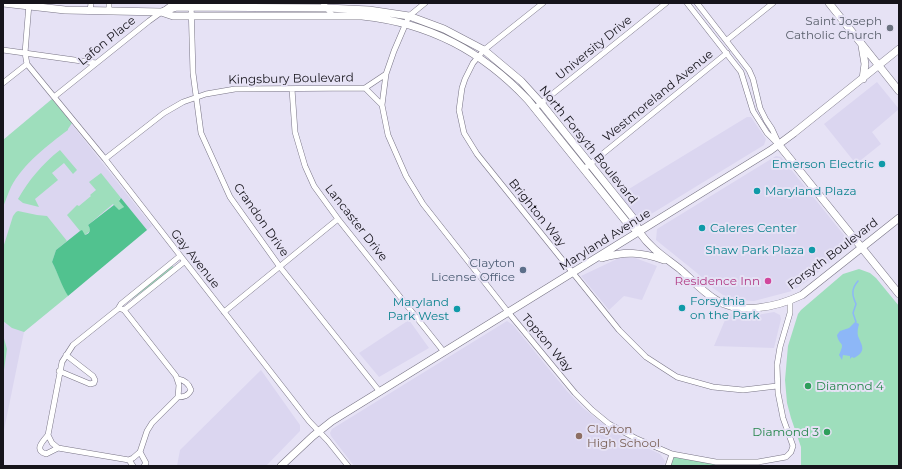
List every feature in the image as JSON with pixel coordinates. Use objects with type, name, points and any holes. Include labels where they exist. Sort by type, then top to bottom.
[{"type":"street","points":[[3,3],[90,11],[161,12]]},
{"type":"street","points":[[90,11],[91,3]]},
{"type":"street","points":[[109,3],[109,11]]},
{"type":"street","name":"Lafon Place","points":[[54,97],[96,62],[174,3]]},
{"type":"street","points":[[386,74],[394,50],[409,16],[425,3]]},
{"type":"street","name":"Brighton Way","points":[[543,3],[484,50],[469,70],[462,88],[459,110],[464,133],[477,154],[619,330],[646,357],[677,377],[713,387],[743,390],[777,386]]},
{"type":"street","name":"University Drive","points":[[535,108],[666,3]]},
{"type":"street","points":[[687,3],[742,75],[753,111],[760,123],[899,294]]},
{"type":"street","points":[[697,3],[750,70],[760,108],[779,145]]},
{"type":"street","points":[[727,40],[773,3]]},
{"type":"street","points":[[828,3],[899,91]]},
{"type":"street","points":[[3,83],[26,64],[25,53],[29,5]]},
{"type":"street","name":"North Forsyth Boulevard","points":[[161,12],[177,7],[192,5],[325,5],[409,16],[444,28],[484,50],[513,73],[541,103],[587,167]]},
{"type":"street","name":"Crandon Drive","points":[[192,5],[193,63],[201,133],[230,198],[280,266],[380,392]]},
{"type":"street","points":[[325,5],[333,16]]},
{"type":"street","name":"North Forsyth Boulevard","points":[[161,12],[173,16],[333,16],[376,18],[406,24],[444,38],[478,57],[504,76],[535,108],[634,219],[639,232]]},
{"type":"street","points":[[861,44],[865,64],[863,79]]},
{"type":"street","name":"Maryland Avenue","points":[[281,466],[316,434],[337,418],[779,145],[899,49]]},
{"type":"street","points":[[3,50],[96,62]]},
{"type":"street","name":"Westmoreland Avenue","points":[[587,167],[726,53]]},
{"type":"street","name":"Gay Avenue","points":[[26,64],[105,159],[224,312],[316,434],[348,466]]},
{"type":"street","name":"Kingsbury Boulevard","points":[[105,159],[164,113],[183,102],[196,97],[216,91],[235,89],[365,88],[386,74]]},
{"type":"street","name":"Topton Way","points":[[386,74],[382,105],[388,135],[406,176],[423,204],[508,312],[575,393],[609,424],[635,438],[672,454],[716,462],[758,464],[784,459],[791,452],[793,446],[783,418],[777,386]]},
{"type":"street","points":[[365,88],[382,105]]},
{"type":"street","name":"Lancaster Drive","points":[[292,89],[295,132],[305,166],[314,186],[338,219],[444,352]]},
{"type":"street","name":"Forsyth Boulevard","points":[[639,232],[656,251],[709,295],[723,304],[741,308],[751,308],[775,304],[802,295],[899,218]]},
{"type":"street","points":[[224,312],[338,219]]},
{"type":"street","points":[[592,261],[616,254],[632,253],[647,255],[670,262]]},
{"type":"street","points":[[58,448],[46,454],[41,453],[39,450],[39,446],[48,435],[59,371],[66,355],[73,345],[180,256]]},
{"type":"street","points":[[124,310],[184,262]]},
{"type":"street","points":[[130,297],[131,301],[135,301]]},
{"type":"street","points":[[777,386],[777,365],[780,347],[790,313],[790,300]]},
{"type":"street","points":[[118,309],[124,310],[178,379],[178,397]]},
{"type":"street","points":[[59,371],[90,384],[94,383],[95,380],[93,376],[66,355]]},
{"type":"street","points":[[48,435],[52,443],[58,448],[129,460],[140,452],[145,435],[152,423],[178,397],[190,394],[190,386],[178,379]]},
{"type":"street","points":[[140,452],[146,463],[144,466]]},
{"type":"street","points":[[668,466],[672,454]]},
{"type":"street","points":[[129,460],[132,466]]},
{"type":"shaded area","points":[[877,82],[899,109],[872,132],[881,144],[856,164],[824,124]]},
{"type":"shaded area","points":[[52,99],[152,226],[24,332],[3,435],[3,140]]},
{"type":"shaded area","points":[[747,117],[751,117],[766,139],[764,145],[643,219],[637,217],[619,195]]},
{"type":"shaded area","points":[[776,156],[781,157],[848,240],[849,247],[806,282],[792,291],[754,301],[734,300],[713,288],[656,240],[657,229]]},
{"type":"shaded area","points":[[619,258],[635,258],[657,266],[642,300],[624,296],[609,310],[581,276]]},
{"type":"shaded area","points":[[774,312],[780,315],[781,319],[774,348],[714,346],[728,313],[751,316]]},
{"type":"shaded area","points":[[409,320],[429,348],[379,377],[359,353]]},
{"type":"shaded area","points":[[507,321],[513,325],[582,407],[615,433],[660,454],[665,461],[664,466],[354,466],[331,436],[330,433],[332,429]]},
{"type":"shaded area","points":[[261,370],[300,425],[300,431],[266,466],[177,466],[180,450]]},
{"type":"green space","points":[[52,99],[72,123],[68,130],[44,149],[22,170],[11,187],[3,207],[3,140]]},
{"type":"green space","points":[[60,150],[77,170],[73,174],[64,163],[52,173],[58,180],[35,199],[39,207],[23,203],[18,199],[27,185],[36,173],[53,155]]},
{"type":"green space","points":[[101,173],[121,198],[119,200],[124,207],[119,211],[113,204],[88,225],[90,231],[85,235],[67,215],[77,205],[79,206],[91,196],[90,195],[96,190],[89,182]]},
{"type":"green space","points":[[121,198],[147,230],[68,296],[52,262],[56,250],[80,231],[82,230],[85,235],[88,233],[90,229],[88,225],[114,205],[119,210],[124,207],[119,201]]},
{"type":"green space","points":[[18,211],[47,216],[67,241],[56,250],[52,262],[68,296],[24,332],[12,328],[3,321],[3,248],[13,216]]},
{"type":"green space","points":[[172,266],[174,267],[173,269],[132,299],[133,297]]},
{"type":"green space","points":[[859,269],[870,273],[876,278],[899,306],[899,466],[801,466],[801,447],[787,403],[785,380],[788,346],[798,314],[801,310],[843,274]]},
{"type":"green space","points":[[3,335],[7,349],[3,377]]},
{"type":"green space","points":[[672,454],[694,459],[758,462],[759,466],[668,466]]},
{"type":"water","points":[[855,322],[859,324],[858,334],[862,351],[854,358],[852,357],[850,359],[850,356],[843,355],[842,360],[839,355],[842,345],[837,335],[840,331],[849,328]]},
{"type":"waterway","points":[[856,322],[853,313],[856,304],[853,292],[858,281]]},
{"type":"place","name":"Saint Joseph Catholic Church","points":[[890,28]]},
{"type":"place","name":"Emerson Electric","points":[[882,164]]},
{"type":"place","name":"Maryland Plaza","points":[[757,191]]},
{"type":"place","name":"Caleres Center","points":[[702,228]]},
{"type":"place","name":"Shaw Park Plaza","points":[[812,250]]},
{"type":"place","name":"Clayton License Office","points":[[523,270]]},
{"type":"place","name":"Residence Inn","points":[[768,281]]},
{"type":"place","name":"Forsythia on the Park","points":[[682,308]]},
{"type":"place","name":"Maryland Park West","points":[[457,309]]},
{"type":"place","name":"Diamond 4","points":[[808,386]]},
{"type":"place","name":"Diamond 3","points":[[827,432]]},
{"type":"place","name":"Clayton High School","points":[[579,436]]}]
